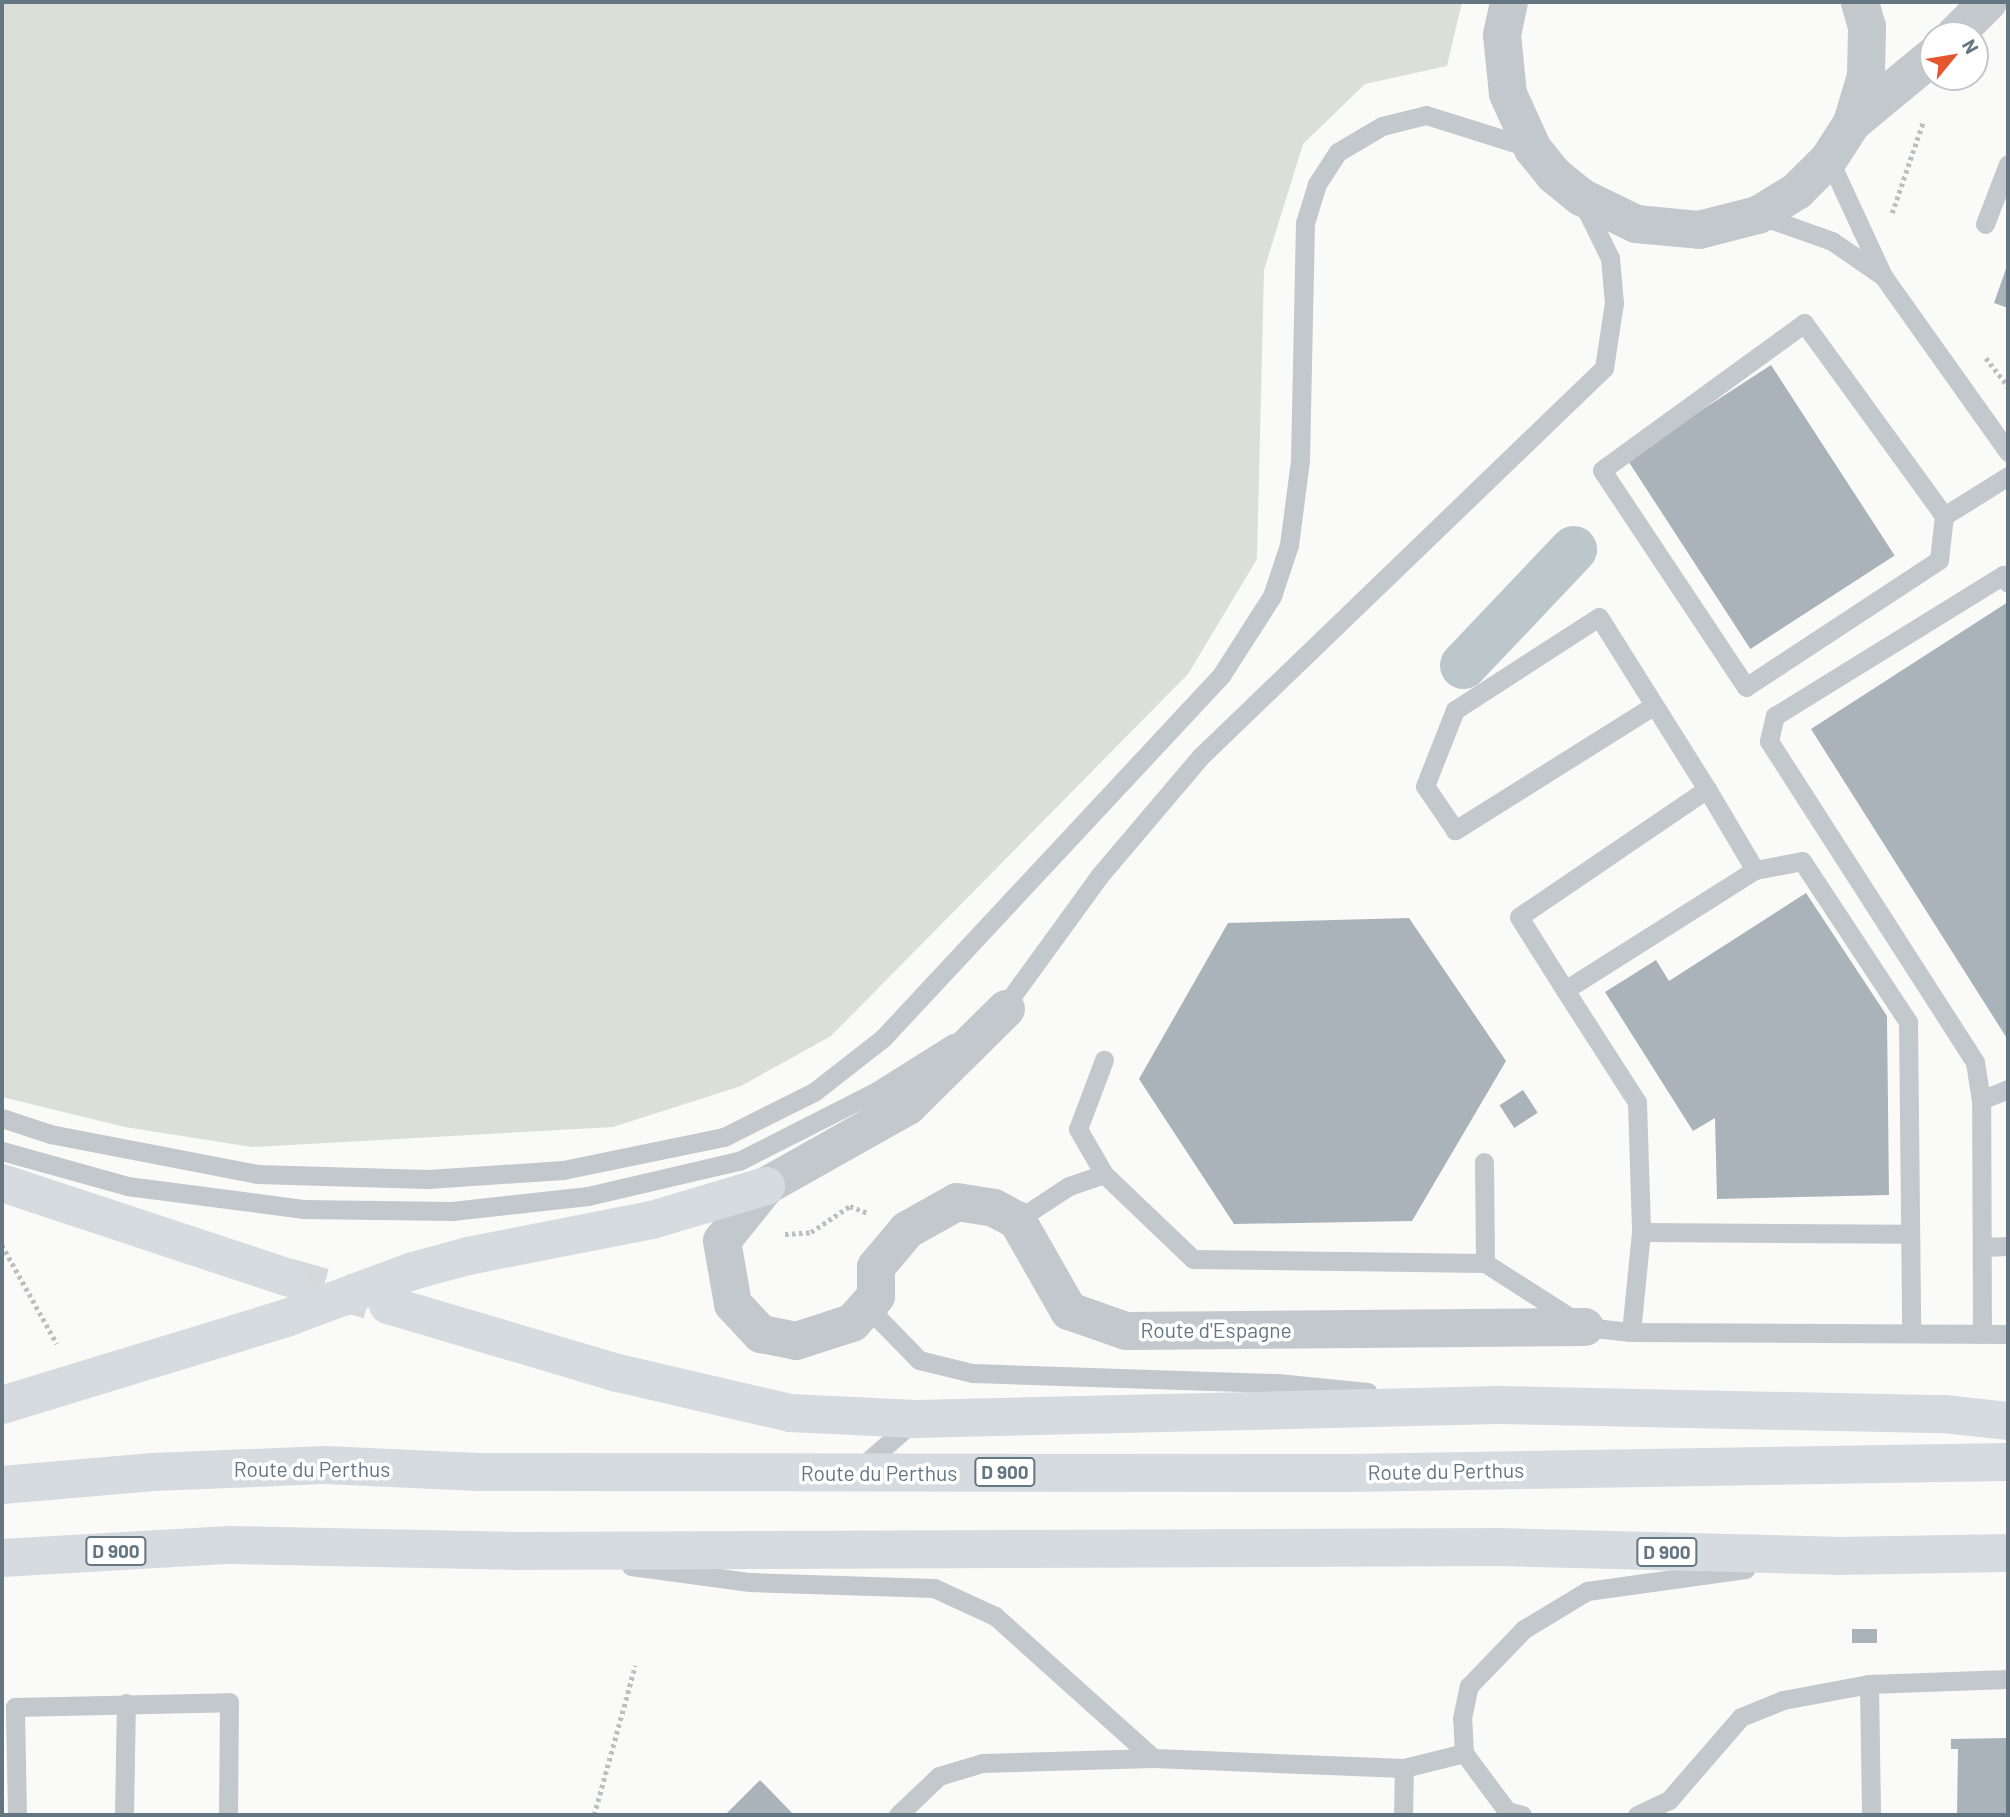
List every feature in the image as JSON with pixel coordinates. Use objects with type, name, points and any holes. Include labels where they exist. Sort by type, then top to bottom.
[{"type":"main road","points":[[2,1183],[287,1278]]},
{"type":"main road","points":[[2,1405],[289,1317],[412,1271],[468,1256],[652,1220],[766,1186]]},
{"type":"main road","points":[[388,1305],[618,1373],[790,1413],[916,1419],[1497,1405],[1944,1414],[2008,1421]]},
{"type":"main road","name":"Route du Perthus","points":[[2,1485],[153,1472],[325,1465],[478,1472],[1349,1473],[2008,1462]]},
{"type":"main road","points":[[2,1582],[229,1545]]},
{"type":"main road","name":"D 900","points":[[2,1558],[229,1545],[512,1550],[1499,1547],[1836,1556],[2008,1553]]},
{"type":"street","points":[[1510,2],[1502,35],[1508,94],[1533,149],[1554,175],[1580,197],[1636,223],[1699,230],[1758,215],[1797,191],[1829,159],[1852,122],[1866,76],[1867,27],[1860,2]]},
{"type":"street","points":[[1969,21],[1988,2]]},
{"type":"street","points":[[1852,122],[1919,67]]},
{"type":"street","points":[[1006,1009],[908,1106],[766,1186],[722,1241],[733,1304],[761,1334],[796,1341],[852,1323],[876,1296],[876,1267],[899,1239],[957,1202],[995,1208],[1017,1220]]},
{"type":"street","name":"Route d'Espagne","points":[[1017,1220],[1069,1311],[1126,1331],[1585,1327]]},
{"type":"lane","points":[[2,1118],[50,1134],[257,1174],[428,1179],[563,1170],[724,1136],[814,1092],[883,1038],[1213,684],[1272,596],[1289,545],[1300,460],[1305,223],[1317,184],[1338,152],[1382,126],[1426,116],[1533,149]]},
{"type":"lane","points":[[1829,159],[1883,276],[2008,452]]},
{"type":"lane","points":[[1985,224],[2008,164]]},
{"type":"lane","points":[[2,1151],[127,1186],[303,1209],[452,1211],[588,1196],[739,1161],[875,1092],[1006,1009],[1024,974],[1092,886],[1200,757],[1604,368],[1614,303],[1609,258],[1580,197]]},
{"type":"lane","points":[[1758,215],[1832,241],[1883,276]]},
{"type":"lane","points":[[1804,323],[1944,516],[1938,560],[1746,687],[1602,470],[1804,323]]},
{"type":"lane","points":[[1944,516],[2008,476]]},
{"type":"lane","points":[[1982,1334],[1981,1100],[1975,1062],[1769,741],[1775,716],[2003,575],[2008,583]]},
{"type":"lane","points":[[1653,706],[1455,830],[1425,786],[1455,710],[1600,617],[1755,870]]},
{"type":"lane","points":[[1631,1332],[1641,1233],[1637,1102],[1520,918],[1707,789]]},
{"type":"lane","points":[[1565,990],[1755,870],[1802,861],[1909,1022],[1911,1333]]},
{"type":"lane","points":[[1104,1060],[1078,1129],[1104,1174],[1193,1259],[1485,1262],[1585,1327],[1631,1332],[2008,1334]]},
{"type":"lane","points":[[1981,1100],[2008,1088]]},
{"type":"lane","points":[[1485,1162],[1485,1262]]},
{"type":"lane","points":[[1017,1220],[1069,1186],[1104,1174]]},
{"type":"lane","points":[[1641,1233],[1909,1234]]},
{"type":"lane","points":[[1982,1247],[2008,1246]]},
{"type":"lane","points":[[876,1296],[878,1318],[919,1360],[972,1373],[1277,1382],[1497,1405]]},
{"type":"lane","points":[[855,1473],[916,1419]]},
{"type":"lane","points":[[512,1550],[750,1582],[934,1588],[995,1616],[1153,1758]]},
{"type":"lane","points":[[1522,1815],[1507,1811],[1464,1754],[1462,1718],[1469,1686],[1524,1629],[1587,1591],[1836,1556]]},
{"type":"lane","points":[[1637,1815],[1669,1800],[1741,1717],[1783,1700],[1869,1684],[2008,1679]]},
{"type":"lane","points":[[1869,1684],[1871,1815]]},
{"type":"lane","points":[[17,1815],[15,1707],[229,1702],[228,1815]]},
{"type":"lane","points":[[124,1815],[126,1703]]},
{"type":"lane","points":[[898,1815],[939,1776],[982,1763],[1153,1758],[1404,1768],[1464,1754]]},
{"type":"lane","points":[[1403,1815],[1404,1768]]},
{"type":"path","points":[[1891,217],[1925,117]]},
{"type":"path","points":[[1984,355],[2008,386]]},
{"type":"path","points":[[594,1815],[635,1666]]},
{"type":"shaded area","points":[[2,2],[1462,2],[1447,66],[1365,84],[1303,144],[1264,270],[1257,559],[1188,674],[831,1036],[741,1086],[613,1127],[252,1147],[125,1127],[2,1097]]},
{"type":"building","points":[[2008,263],[2008,308],[1994,303]]},
{"type":"building","points":[[1771,365],[1895,555],[1750,649],[1627,459]]},
{"type":"building","points":[[2008,602],[2008,1040],[1811,729]]},
{"type":"building","points":[[1806,893],[1887,1016],[1889,1195],[1717,1199],[1715,1118],[1693,1131],[1605,992],[1656,960],[1669,981]]},
{"type":"building","points":[[1409,918],[1506,1061],[1412,1221],[1234,1224],[1139,1079],[1228,923]]},
{"type":"building","points":[[1523,1090],[1538,1113],[1514,1128],[1500,1105]]},
{"type":"building","points":[[1852,1629],[1877,1629],[1877,1643],[1852,1643]]},
{"type":"building","points":[[2008,1738],[2008,1815],[1957,1815],[1958,1749],[1951,1749],[1951,1739]]},
{"type":"building","points":[[760,1780],[794,1815],[725,1815]]},
{"type":"waterway","points":[[1463,665],[1573,549]]},
{"type":"tunnel","points":[[287,1277],[369,1300]]}]
